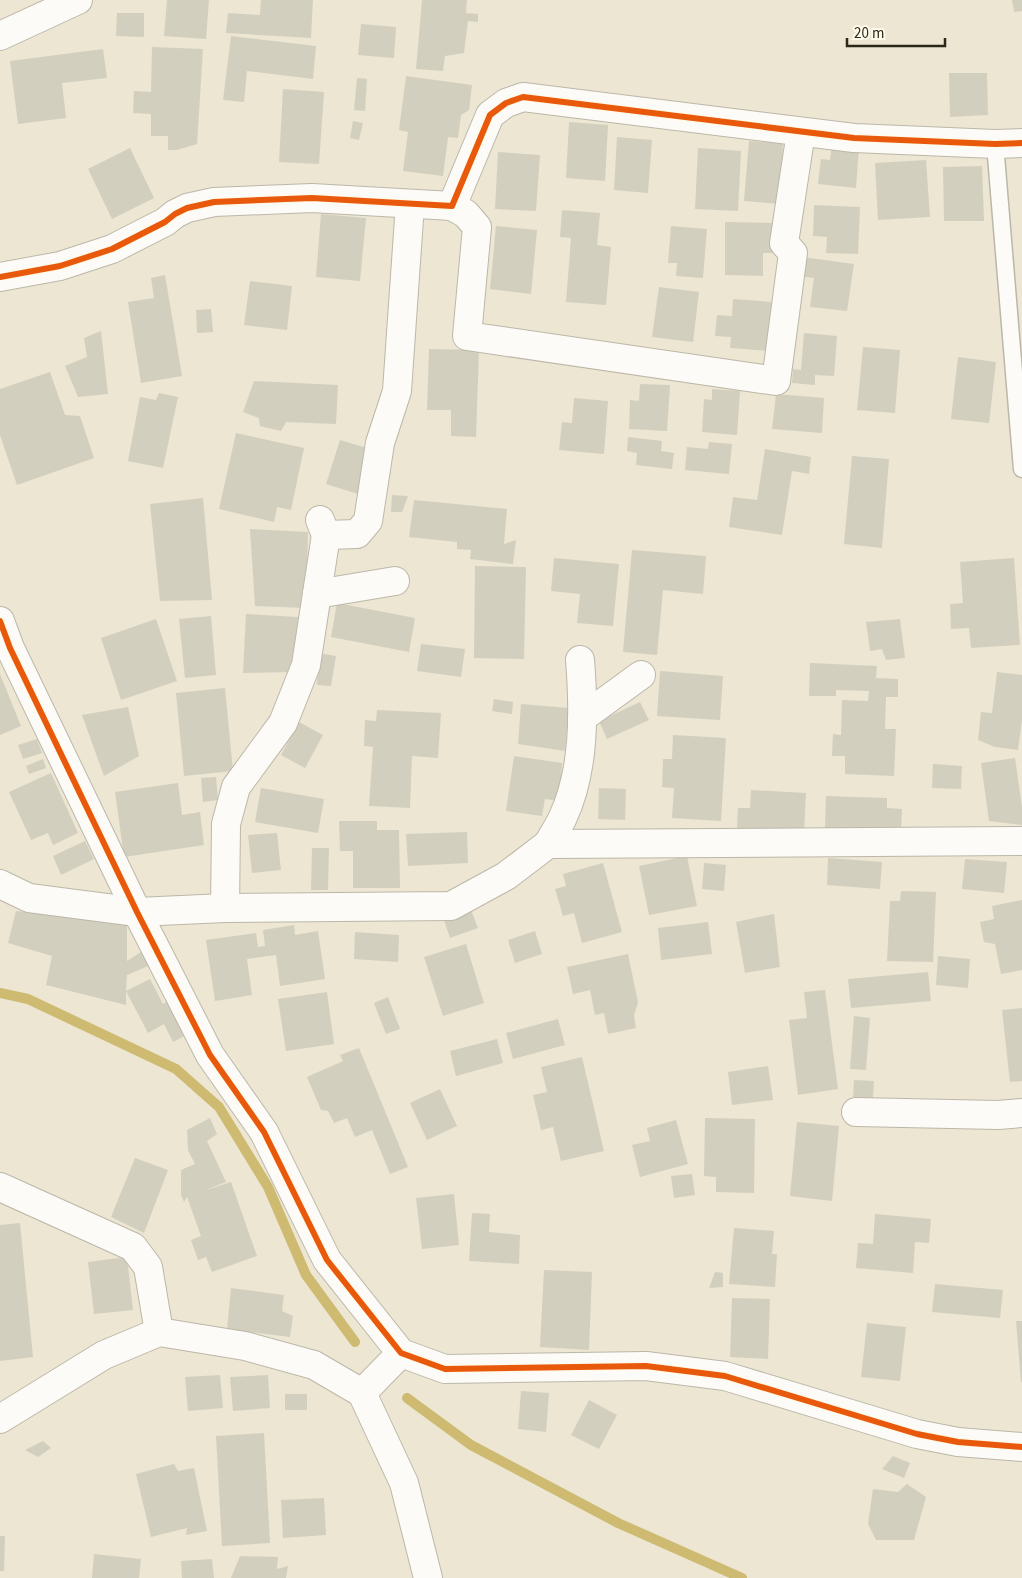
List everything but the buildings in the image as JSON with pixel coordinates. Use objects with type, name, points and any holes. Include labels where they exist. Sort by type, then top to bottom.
[{"type":"street","points":[[0,36],[78,0]]},
{"type":"street","points":[[452,206],[490,114],[506,103],[523,97],[854,138],[995,144],[1022,143]]},
{"type":"street","points":[[0,277],[60,266],[112,250],[165,222],[186,208],[214,202],[312,198],[452,206],[466,214],[477,227],[467,336],[776,381],[793,254],[784,243],[801,132]]},
{"type":"street","points":[[225,908],[226,824],[236,787],[283,723],[306,665],[317,594],[323,528],[358,534],[368,521],[380,443],[397,391],[410,204]]},
{"type":"street","points":[[317,594],[395,581]]},
{"type":"street","points":[[0,621],[10,648],[138,912],[210,1055],[264,1132],[327,1260],[401,1353],[445,1369],[646,1366],[725,1376],[917,1434],[958,1442],[1022,1447]]},
{"type":"street","points":[[0,884],[29,898],[138,912],[225,908],[451,906],[506,876],[548,844],[564,816],[576,774],[582,718],[580,660]]},
{"type":"street","points":[[582,718],[641,675]]},
{"type":"street","points":[[548,844],[1022,841]]},
{"type":"street","points":[[856,1112],[1022,1113]]},
{"type":"street","points":[[0,1187],[133,1247],[148,1267],[159,1332]]},
{"type":"street","points":[[0,1419],[104,1355],[159,1332],[245,1346],[314,1364],[362,1392],[404,1484],[428,1578]]},
{"type":"street","points":[[362,1392],[401,1353]]},
{"type":"lane","points":[[995,144],[1022,469]]},
{"type":"waterway","points":[[0,993],[28,999],[176,1069],[219,1107],[268,1187],[306,1275],[355,1342]]},
{"type":"waterway","points":[[407,1398],[471,1445],[618,1523],[742,1578]]},
{"type":"cycle path","points":[[0,277],[60,266],[112,249],[165,222],[187,208],[214,202],[312,198],[452,206],[490,115],[506,103],[523,97],[854,138],[995,144],[1022,143]]},
{"type":"cycle path","points":[[0,621],[10,648],[137,912],[210,1055],[264,1132],[327,1260],[401,1353],[445,1369],[646,1366],[725,1376],[917,1434],[958,1442],[1022,1447]]}]
